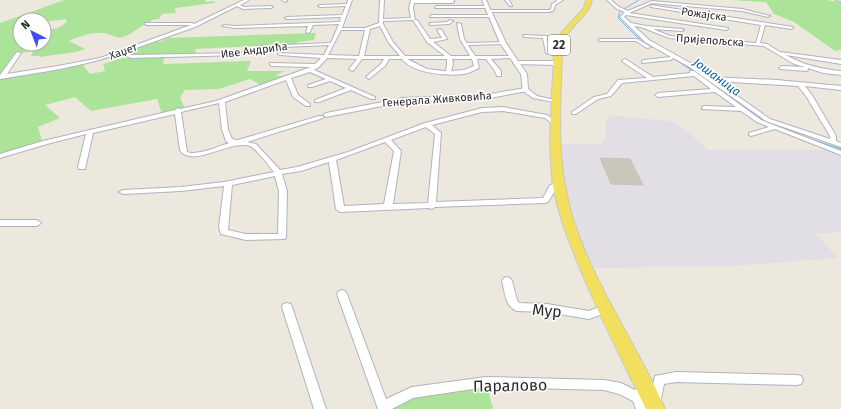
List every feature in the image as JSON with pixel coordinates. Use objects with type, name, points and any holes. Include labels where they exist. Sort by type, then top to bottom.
[{"type":"main road","name":"22","points":[[589,0],[587,8],[553,44],[558,63],[556,156],[559,185],[570,225],[590,277],[604,309],[633,366],[642,393],[651,408]]},
{"type":"street","name":"Хаџет","points":[[1,76],[82,64],[122,52],[198,24],[247,0]]},
{"type":"street","points":[[382,0],[381,22],[389,39],[403,58],[410,64],[422,69],[448,73],[468,72],[477,67],[474,57],[461,36],[459,24]]},
{"type":"street","points":[[484,0],[502,43],[510,57],[525,76],[525,90],[535,97],[557,102]]},
{"type":"street","points":[[507,0],[511,6]]},
{"type":"street","points":[[431,16],[550,10],[553,9],[553,5],[561,0]]},
{"type":"street","points":[[609,0],[625,13],[726,29]]},
{"type":"street","points":[[338,29],[368,28],[381,22],[413,19],[412,1],[452,1]]},
{"type":"street","points":[[625,13],[652,1],[740,10],[768,16]]},
{"type":"street","points":[[0,156],[45,142],[222,101],[310,70],[317,66],[326,56],[349,2],[322,4]]},
{"type":"street","points":[[238,5],[243,8],[271,7]]},
{"type":"street","name":"Рожајска","points":[[644,5],[791,28]]},
{"type":"street","points":[[436,7],[489,14]]},
{"type":"street","points":[[625,13],[623,19],[642,36],[710,79],[741,109],[759,122],[841,153]]},
{"type":"street","points":[[431,24],[449,23],[451,21],[489,14]]},
{"type":"street","points":[[287,18],[344,16]]},
{"type":"street","points":[[437,20],[451,21]]},
{"type":"street","points":[[415,22],[428,41],[449,57],[450,64],[448,73]]},
{"type":"street","name":"Иве Андрића","points":[[224,26],[235,27],[341,23]]},
{"type":"street","points":[[758,43],[764,23]]},
{"type":"street","points":[[147,24],[198,24]]},
{"type":"street","points":[[308,32],[311,24]]},
{"type":"street","name":"Пријепољска","points":[[630,24],[682,30]]},
{"type":"street","points":[[270,32],[274,25]]},
{"type":"street","name":"Пријепољска","points":[[641,26],[669,37],[758,43],[768,46],[799,64],[823,71],[841,73]]},
{"type":"street","points":[[352,69],[361,58],[368,28]]},
{"type":"street","points":[[428,41],[444,39],[439,30]]},
{"type":"street","points":[[525,36],[544,37],[553,44],[548,53]]},
{"type":"street","points":[[601,40],[637,40],[671,58],[715,90],[771,121],[841,145]]},
{"type":"street","points":[[465,44],[502,43]]},
{"type":"street","name":"Иве Андрића","points":[[122,52],[131,57],[240,54],[262,47],[331,44]]},
{"type":"street","points":[[626,46],[644,44]]},
{"type":"street","name":"Хаџет","points":[[1,76],[19,53]]},
{"type":"street","name":"Пријепољска","points":[[779,53],[841,62]]},
{"type":"street","name":"Иве Андрића","points":[[280,54],[361,58],[487,57]]},
{"type":"street","points":[[487,57],[510,57]]},
{"type":"street","name":"Генерала Живковића","points":[[487,57],[498,71],[499,75]]},
{"type":"street","points":[[369,77],[383,65],[387,58]]},
{"type":"street","points":[[644,62],[671,58]]},
{"type":"street","points":[[625,61],[651,78]]},
{"type":"street","points":[[516,63],[558,63]]},
{"type":"street","name":"Иве Андрића","points":[[272,64],[317,66]]},
{"type":"street","points":[[782,68],[807,69],[799,64]]},
{"type":"street","points":[[310,70],[373,98]]},
{"type":"street","points":[[574,113],[596,98],[609,95],[620,81],[641,81],[651,78],[695,74]]},
{"type":"street","points":[[288,78],[295,96],[308,105]]},
{"type":"street","points":[[310,86],[331,79]]},
{"type":"street","points":[[710,79],[841,88]]},
{"type":"street","points":[[800,84],[809,95],[833,136],[833,142]]},
{"type":"street","points":[[316,101],[352,88]]},
{"type":"street","name":"Генерала Живковића","points":[[178,110],[183,150],[185,153],[195,155],[323,116],[383,102],[427,98],[490,96],[525,90]]},
{"type":"street","points":[[658,95],[715,90]]},
{"type":"street","points":[[222,101],[225,130],[230,141],[236,143]]},
{"type":"street","points":[[704,108],[741,109]]},
{"type":"street","name":"Генерала Живковића","points":[[122,192],[181,189],[228,183],[278,172],[332,159],[427,124],[478,111],[498,109],[545,116],[557,125]]},
{"type":"street","name":"Генерала Живковића","points":[[427,124],[438,133],[432,206]]},
{"type":"street","points":[[751,134],[773,128]]},
{"type":"street","points":[[82,167],[90,131]]},
{"type":"street","points":[[386,139],[398,151],[388,207]]},
{"type":"street","name":"Генерала Живковића","points":[[228,183],[223,227],[224,232],[246,237],[282,237],[283,191],[278,172],[256,147],[249,144],[236,143]]},
{"type":"street","points":[[332,159],[340,209],[546,200],[553,187],[559,185]]},
{"type":"street","points":[[0,223],[36,223]]},
{"type":"street","name":"Мур","points":[[507,281],[512,302],[517,307],[547,308],[589,315],[604,309]]},
{"type":"street","name":"Паралово","points":[[342,294],[381,408],[412,394],[486,382],[604,385],[642,393]]},
{"type":"street","points":[[287,307],[320,409]]},
{"type":"street","points":[[651,408],[657,385],[659,380],[663,378],[797,380]]},
{"type":"shaded area","points":[[616,116],[670,121],[687,131],[708,150],[828,150],[841,155],[841,232],[816,234],[838,258],[731,266],[590,268],[562,175],[561,144],[601,144],[606,139],[606,120],[610,117]]},
{"type":"green space","points":[[64,0],[205,0],[206,2],[214,1],[215,3],[175,8],[176,13],[162,14],[159,19],[150,21],[123,37],[105,33],[85,35],[69,41],[85,49],[76,52],[40,57],[31,56],[33,52],[52,52],[52,29],[58,28],[67,22],[66,19],[52,21],[52,12],[31,12]]},
{"type":"green space","points":[[731,0],[826,0],[841,2],[841,50],[835,51],[794,22],[774,14],[766,2]]},
{"type":"green space","points":[[12,19],[12,52],[27,52],[14,54],[0,76],[0,23]]},
{"type":"green space","points":[[316,33],[314,40],[298,42],[296,44],[195,49],[196,55],[165,56],[163,64],[251,61],[247,71],[285,71],[276,75],[288,78],[263,86],[250,79],[219,89],[185,90],[180,98],[185,109],[162,114],[157,99],[91,111],[75,97],[45,105],[60,118],[38,127],[42,141],[0,154],[0,77],[82,64],[90,74],[105,71],[103,64],[129,56],[126,52],[154,40],[160,42],[167,38]]},
{"type":"green space","points":[[486,382],[493,409],[379,409],[412,393]]},
{"type":"building","points":[[600,158],[630,159],[643,185],[611,184]]},
{"type":"waterway","name":"Јошаница","points":[[639,0],[620,11],[618,18],[637,37],[652,46]]},
{"type":"waterway","name":"Јошаница","points":[[677,60],[703,78]]},
{"type":"waterway","name":"Јошаница","points":[[724,93],[751,113]]},
{"type":"waterway","name":"Јошаница","points":[[758,118],[768,123]]},
{"type":"waterway","name":"Јошаница","points":[[806,138],[841,149]]}]
